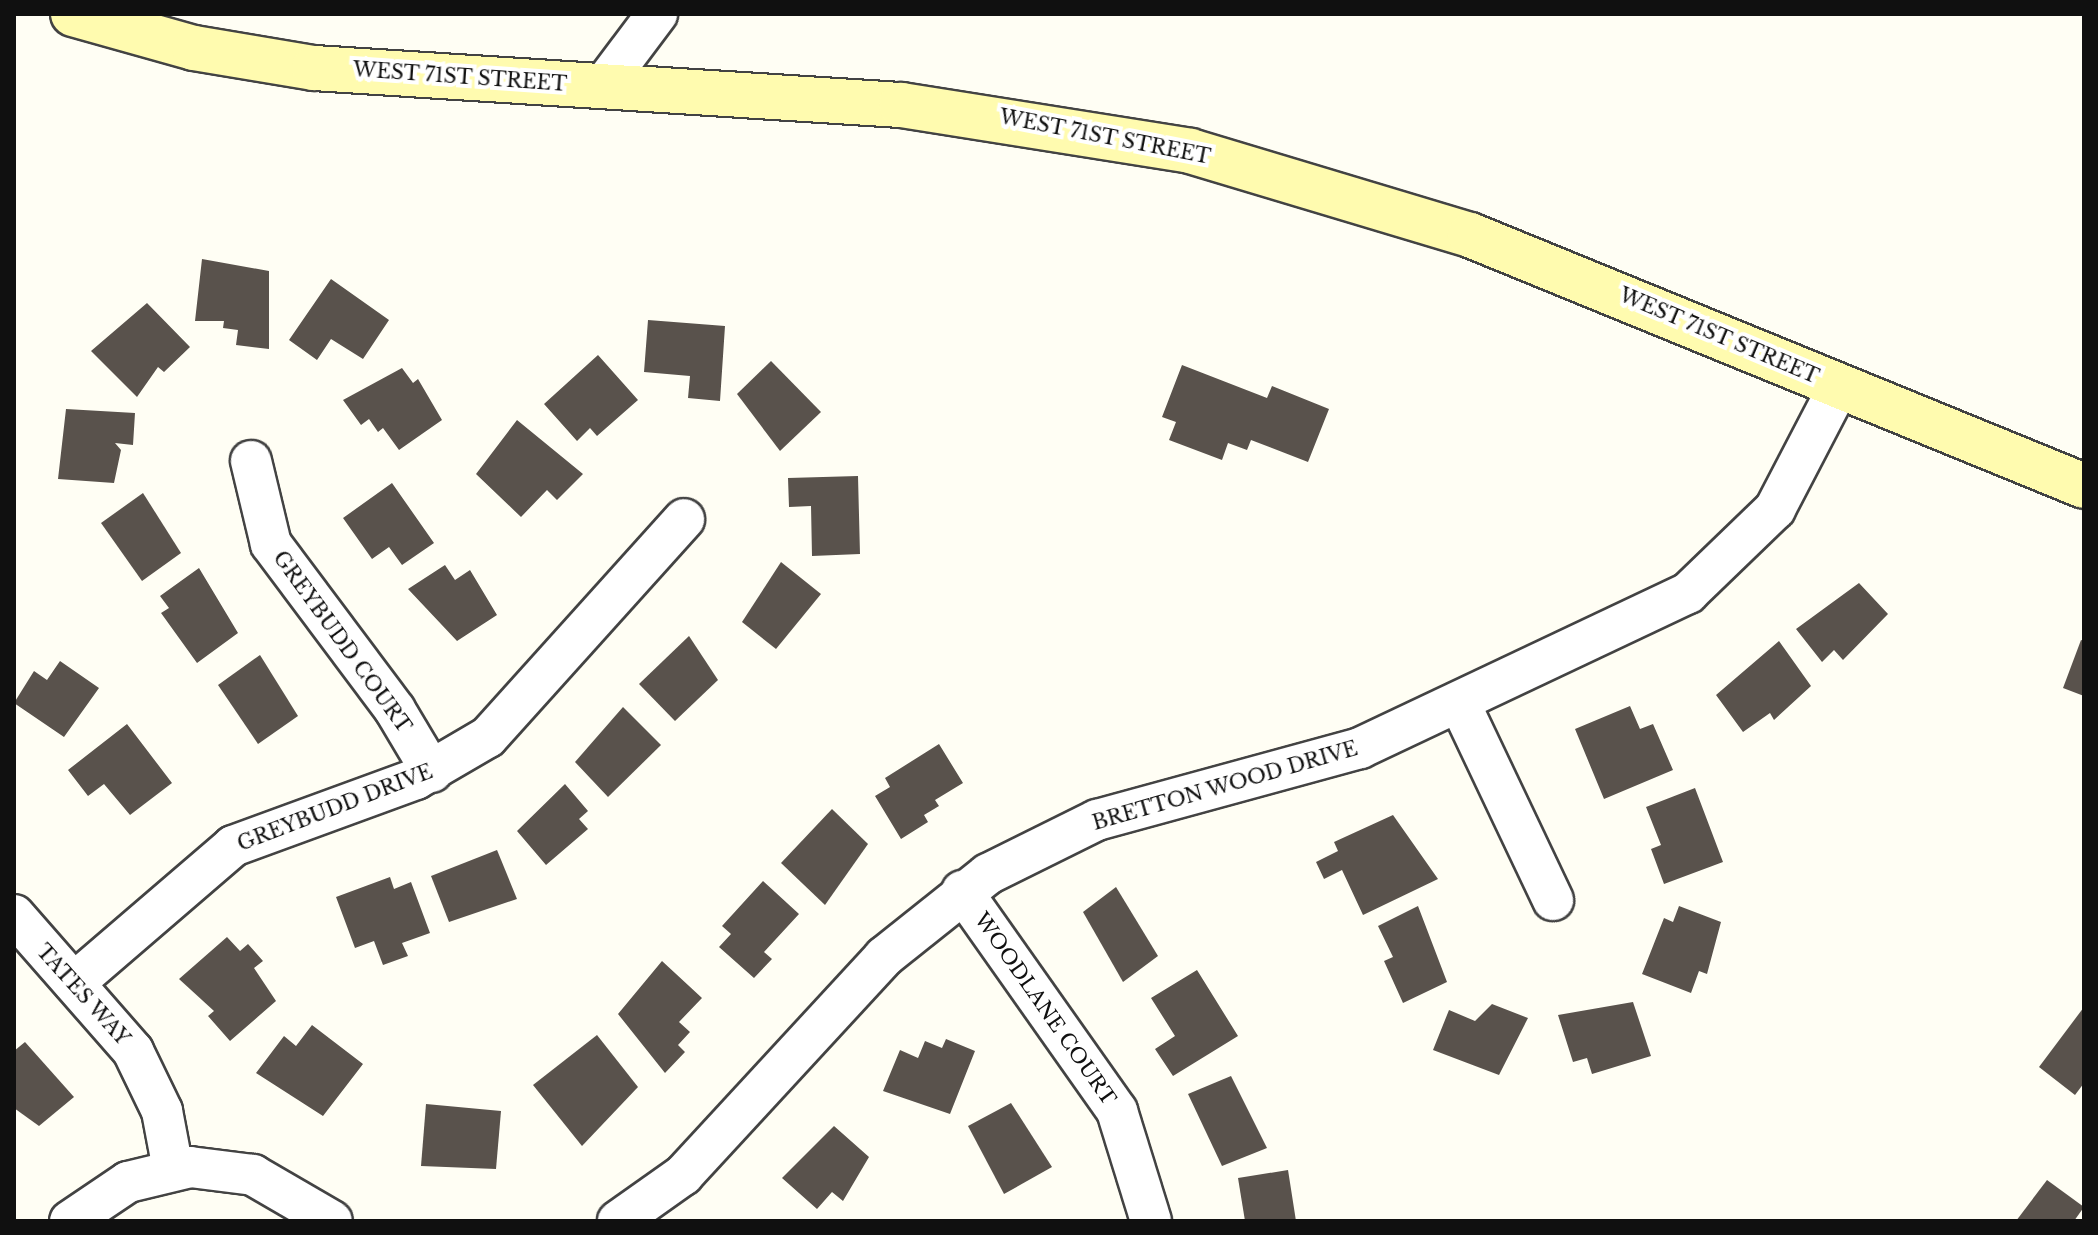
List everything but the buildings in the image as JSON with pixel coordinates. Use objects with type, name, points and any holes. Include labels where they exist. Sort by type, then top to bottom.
[{"type":"main road","name":"WEST 71ST STREET","points":[[73,14],[269,62],[901,105],[1190,151],[1470,235],[2084,486]]},
{"type":"street","points":[[603,86],[657,14]]},
{"type":"street","name":"BRETTON WOOD DRIVE","points":[[618,1221],[683,1175],[884,957],[962,891],[1097,820],[1340,755],[1647,618],[1711,576],[1793,483],[1839,386]]},
{"type":"street","name":"GREYBUDD COURT","points":[[251,461],[271,544],[395,710],[432,772]]},
{"type":"street","name":"GREYBUDD DRIVE","points":[[74,983],[233,846],[432,772],[501,726],[684,519]]},
{"type":"street","points":[[1460,704],[1553,900]]},
{"type":"street","name":"WOODLANE COURT","points":[[962,891],[1117,1111],[1151,1221]]},
{"type":"street","name":"TATES WAY","points":[[14,915],[133,1051],[162,1111],[173,1169]]},
{"type":"street","points":[[70,1221],[116,1188],[173,1169],[253,1175],[332,1221]]}]
